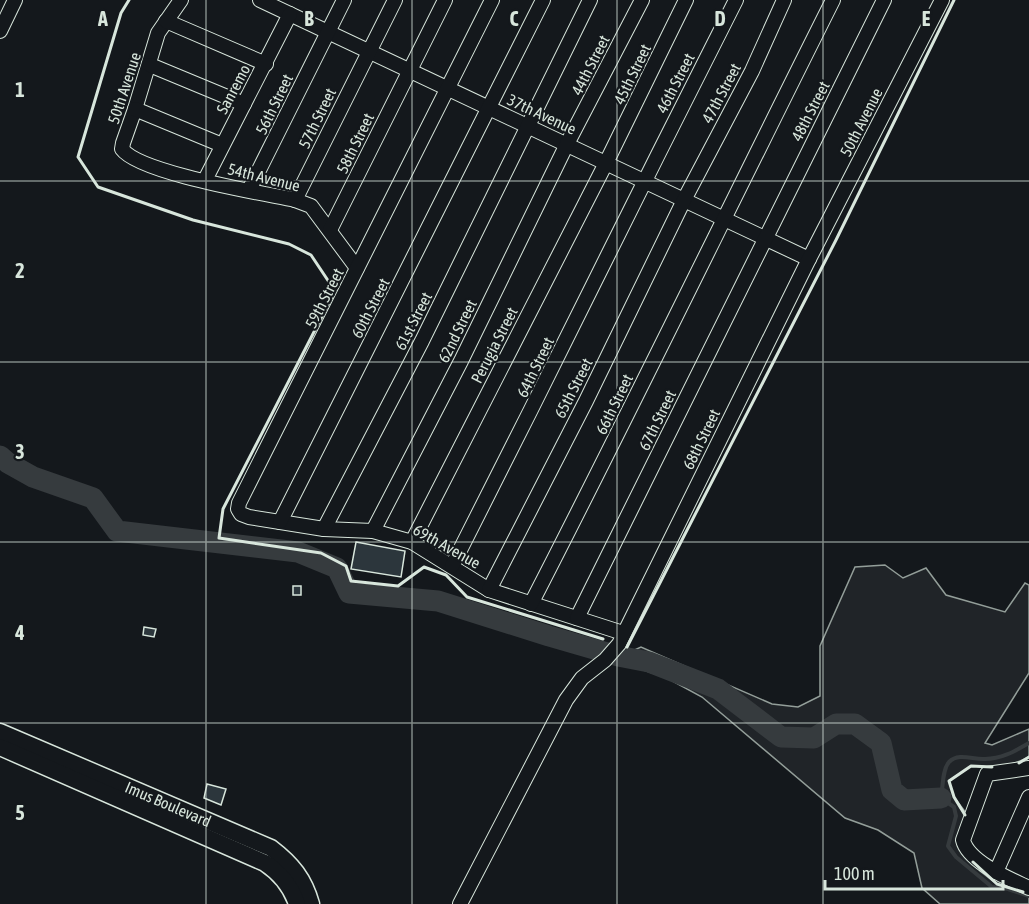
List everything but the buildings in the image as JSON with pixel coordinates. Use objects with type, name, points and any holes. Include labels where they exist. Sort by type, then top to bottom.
[{"type":"main road","name":"Imus Boulevard","points":[[0,732],[272,848],[288,861],[300,876],[311,904]]},
{"type":"main road","name":"Imus Boulevard","points":[[0,747],[265,862],[278,871],[289,886],[297,904]]},
{"type":"street","points":[[0,31],[15,0]]},
{"type":"street","name":"50th Avenue","points":[[181,0],[158,33],[123,149],[132,158],[166,171],[205,180]]},
{"type":"street","name":"37th Avenue","points":[[260,0],[809,259]]},
{"type":"street","name":"56th Street","points":[[249,190],[344,0]]},
{"type":"street","name":"57th Street","points":[[295,200],[395,0]]},
{"type":"street","name":"58th Street","points":[[330,230],[445,0]]},
{"type":"street","name":"59th Street","points":[[249,517],[241,514],[238,509],[239,503],[492,0]]},
{"type":"street","name":"60th Street","points":[[280,522],[543,0]]},
{"type":"street","name":"61st Street","points":[[324,529],[426,333],[591,0]]},
{"type":"street","name":"44th Street","points":[[567,144],[642,0]]},
{"type":"street","name":"45th Street","points":[[606,163],[686,0]]},
{"type":"street","name":"46th Street","points":[[644,180],[736,0]]},
{"type":"street","name":"47th Street","points":[[684,200],[752,71],[784,0]]},
{"type":"street","name":"48th Street","points":[[723,218],[834,0]]},
{"type":"street","name":"48th Street","points":[[766,237],[884,0]]},
{"type":"street","name":"50th Avenue","points":[[809,259],[942,0]]},
{"type":"street","name":"Sanremo","points":[[205,180],[290,14]]},
{"type":"street","points":[[166,21],[266,64]]},
{"type":"street","points":[[150,65],[244,104]]},
{"type":"street","points":[[135,109],[222,145]]},
{"type":"street","name":"62nd Street","points":[[373,531],[461,361],[567,144]]},
{"type":"street","name":"Perugia Street","points":[[412,542],[606,163]]},
{"type":"street","name":"54th Avenue","points":[[205,180],[295,200],[310,207],[330,230],[357,268]]},
{"type":"street","name":"64th Street","points":[[452,566],[546,382],[644,180]]},
{"type":"street","name":"65th Street","points":[[489,590],[684,200]]},
{"type":"street","name":"66th Street","points":[[531,604],[628,416],[723,218]]},
{"type":"street","name":"67th Street","points":[[578,618],[766,237]]},
{"type":"street","name":"68th Street","points":[[460,904],[566,700],[589,671],[615,650],[809,259]]},
{"type":"street","name":"69th Avenue","points":[[249,517],[324,529],[373,531],[412,542],[489,590],[623,633]]},
{"type":"street","points":[[1029,768],[987,774],[963,840],[968,851],[996,872],[1029,888]]},
{"type":"street","points":[[996,872],[1029,797]]},
{"type":"shaded area","points":[[885,565],[903,578],[926,568],[946,595],[1005,612],[1025,583],[1029,585],[1029,673],[985,743],[992,745],[1029,729],[1029,757],[1001,766],[971,766],[949,781],[954,797],[966,813],[957,843],[980,871],[997,884],[1029,894],[1029,904],[940,904],[922,888],[914,853],[878,830],[845,818],[702,697],[667,678],[626,664],[632,651],[641,647],[772,704],[798,707],[820,696],[820,646],[855,567]]},
{"type":"waterway","points":[[0,456],[33,477],[93,498],[117,531],[298,552],[337,568],[349,593],[438,601],[618,656],[649,662],[718,689],[781,737],[814,738],[836,724],[855,724],[881,743],[892,790],[904,800],[941,798]]},
{"type":"waterway","points":[[1029,743],[997,758],[957,757],[953,759],[945,770],[941,798],[954,807],[956,816],[948,846],[956,857],[992,887],[1008,889],[1029,896]]},
{"type":"wall","points":[[129,0],[121,13],[78,157],[98,187],[193,220],[289,244],[311,255],[335,291],[223,509],[219,538],[321,553],[346,566],[351,581],[398,586],[424,567],[446,575],[467,597],[603,639]]},
{"type":"wall","points":[[627,647],[836,240],[954,0]]},
{"type":"wall","points":[[1019,763],[1029,757]]},
{"type":"wall","points":[[965,815],[954,797],[949,781],[971,766],[992,767]]},
{"type":"wall","points":[[973,862],[997,884],[1023,892]]}]
